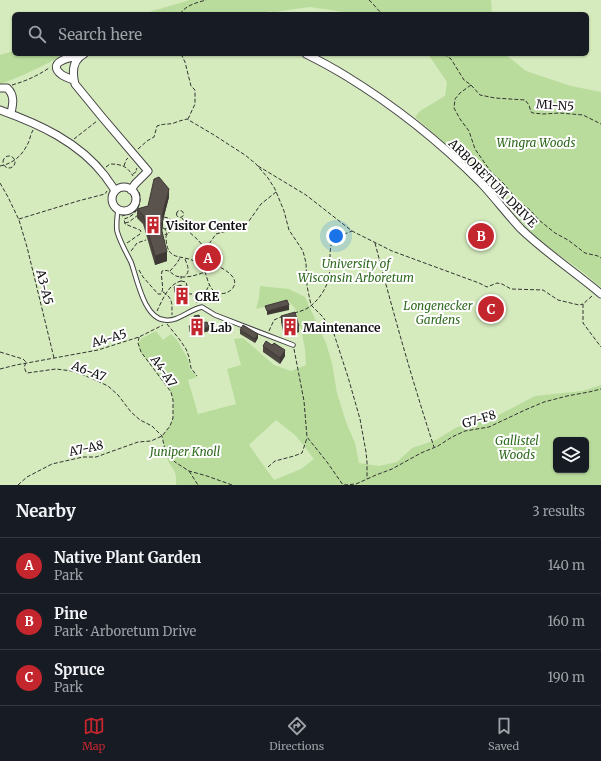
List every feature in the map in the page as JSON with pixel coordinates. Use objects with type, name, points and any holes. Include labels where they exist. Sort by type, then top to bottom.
[{"type":"street","points":[[74,80],[62,74],[57,69],[57,64],[60,60],[81,56]]},
{"type":"street","points":[[81,56],[75,63],[73,69],[75,84],[148,171],[133,187],[114,189]]},
{"type":"street","name":"ARBORETUM DRIVE","points":[[310,56],[371,92],[415,124],[473,175],[508,215],[533,240],[600,293]]},
{"type":"street","points":[[0,88],[7,88],[11,91],[13,104],[10,114]]},
{"type":"street","points":[[0,110],[36,124],[70,143],[82,152],[101,171],[114,189],[112,201],[115,208],[118,210],[126,211],[135,204],[133,187]]},
{"type":"lane","points":[[118,210],[116,220],[119,238],[131,262],[144,301],[152,314],[160,319],[172,319],[200,307],[215,315],[293,345]]},
{"type":"path","points":[[181,12],[189,5],[206,0]]},
{"type":"path","points":[[369,0],[380,12]]},
{"type":"path","points":[[124,166],[126,160],[133,153],[154,137],[157,126],[187,119],[195,104],[195,90],[191,86],[189,74],[182,56]]},
{"type":"path","points":[[447,56],[451,59],[464,80],[471,84],[455,99],[454,108],[469,131],[475,149],[491,172],[504,184],[518,201],[555,233],[568,240],[585,253],[601,258]]},
{"type":"path","points":[[0,88],[23,82],[57,64]]},
{"type":"path","name":"M1-N5","points":[[471,84],[480,95],[485,97],[525,100],[533,114],[560,113],[583,115],[601,124]]},
{"type":"path","points":[[70,143],[102,117]]},
{"type":"path","points":[[187,119],[306,195],[352,231],[392,251],[487,287],[498,283],[511,289],[543,290],[558,300],[579,305],[600,293]]},
{"type":"path","points":[[0,166],[15,160],[28,144],[30,135],[36,124]]},
{"type":"path","points":[[4,165],[4,159],[8,156],[13,157],[15,160]]},
{"type":"path","points":[[4,165],[7,168],[12,168],[15,166],[15,160]]},
{"type":"path","points":[[101,171],[110,164],[124,166],[132,174],[133,187],[139,192],[140,201],[139,206],[130,217],[124,219],[125,223]]},
{"type":"path","points":[[256,164],[268,178],[276,192],[284,211],[289,230],[303,251],[306,263],[307,286],[312,305],[333,331],[360,419],[366,452],[367,479]]},
{"type":"path","name":"A3-A5","points":[[0,183],[19,220],[54,358]]},
{"type":"path","points":[[19,220],[105,194],[114,189]]},
{"type":"path","points":[[204,247],[209,244],[216,234],[234,229],[249,220],[261,204],[276,192]]},
{"type":"path","points":[[139,206],[142,210]]},
{"type":"path","points":[[121,217],[136,210]]},
{"type":"path","points":[[162,228],[165,229],[171,226],[178,216],[177,212],[181,211],[184,213],[182,217],[185,229]]},
{"type":"path","points":[[125,223],[129,222],[139,214]]},
{"type":"path","points":[[178,216],[180,218],[182,217]]},
{"type":"path","points":[[164,217],[174,222]]},
{"type":"path","points":[[125,223],[141,231],[138,236],[126,244]]},
{"type":"path","points":[[161,236],[167,234],[170,232],[182,228],[187,230],[204,247],[209,261],[232,276],[235,283],[233,288],[224,294],[214,291],[205,272],[199,264],[171,254],[167,248],[167,234],[165,229]]},
{"type":"path","points":[[292,314],[305,310],[318,298],[325,288],[329,277],[331,245],[342,235],[352,231]]},
{"type":"path","points":[[128,248],[131,251],[137,243],[146,240]]},
{"type":"path","points":[[375,243],[395,318],[434,447]]},
{"type":"path","points":[[170,272],[175,268],[180,257]]},
{"type":"path","points":[[184,258],[189,270],[188,274],[185,276]]},
{"type":"path","points":[[138,266],[143,277],[153,289],[158,294],[161,294],[162,292],[170,298],[172,304],[172,319]]},
{"type":"path","points":[[162,292],[162,271],[165,270],[177,276],[196,275],[205,272]]},
{"type":"path","points":[[181,276],[181,281]]},
{"type":"path","points":[[155,316],[170,287],[181,281],[186,282],[189,294],[194,296],[200,307]]},
{"type":"path","points":[[200,307],[210,285]]},
{"type":"path","points":[[583,304],[583,323],[601,347]]},
{"type":"path","points":[[268,336],[270,326],[274,320],[286,316]]},
{"type":"path","name":"A4-A5","points":[[0,369],[98,350],[139,337],[165,323],[186,349],[191,368],[197,376]]},
{"type":"path","name":"A4-A7","points":[[139,337],[138,343],[141,352],[170,392],[173,400],[173,418],[170,426],[162,436]]},
{"type":"path","points":[[268,467],[275,461],[302,453],[308,437],[304,401],[293,345]]},
{"type":"path","points":[[0,352],[23,359],[26,363]]},
{"type":"path","name":"A6-A7","points":[[26,363],[24,367],[28,373],[56,369],[72,371],[108,386],[118,394],[131,412],[140,420],[152,426],[162,436]]},
{"type":"path","name":"G7-F8","points":[[344,485],[356,484],[392,469],[465,431],[489,427],[544,402],[601,389]]},
{"type":"path","points":[[162,436],[165,450],[175,462],[189,470],[232,485]]},
{"type":"path","name":"A7-A8","points":[[18,485],[27,477],[52,464],[83,457],[96,456],[138,442],[150,441],[162,436]]},
{"type":"path","points":[[308,437],[344,485]]},
{"type":"path","points":[[189,470],[198,485]]},
{"type":"green space","name":"University of Wisconsin Arboretum","points":[[0,0],[601,0],[601,485],[0,485]]},
{"type":"green space","points":[[190,0],[491,0],[492,12],[344,12],[310,7],[274,12],[149,12]]},
{"type":"green space","points":[[12,52],[12,56],[61,56],[49,63],[0,84],[0,55]]},
{"type":"green space","name":"Wingra Woods","points":[[429,56],[507,56],[526,71],[571,86],[601,92],[601,287],[541,242],[454,152],[415,117],[420,111],[445,96],[447,82]]},
{"type":"green space","points":[[260,286],[289,289],[305,297],[326,343],[332,363],[337,393],[346,422],[355,443],[359,463],[379,466],[397,462],[412,448],[436,440],[457,427],[493,418],[535,396],[582,391],[601,385],[601,485],[176,485],[175,472],[167,458],[162,436],[173,417],[171,392],[141,352],[138,343],[142,338],[156,331],[163,340],[171,334],[177,340],[188,359],[190,369],[197,377],[188,380],[198,414],[236,404],[227,369],[241,365],[234,339],[243,338],[274,365],[291,371],[306,365],[305,349],[295,308],[288,301],[256,309]],"holes":[[[276,420],[296,436],[314,459],[301,469],[274,480],[249,445]]]},
{"type":"building","name":"Visitor Center","points":[[159,177],[169,189],[162,216],[163,220],[162,223],[160,223],[167,252],[155,256],[143,215],[137,209],[148,206],[154,179]]},
{"type":"building","name":"CRE","points":[[181,285],[182,288],[186,286],[189,294],[185,296],[186,299],[180,301],[174,287]]},
{"type":"building","points":[[287,300],[289,305],[267,311],[265,306]]},
{"type":"building","points":[[295,312],[299,326],[284,330],[281,316]]},
{"type":"building","points":[[199,315],[201,323],[207,322],[209,327],[191,331],[189,326],[193,325],[192,322],[196,322],[194,316]]},
{"type":"building","points":[[243,325],[258,334],[255,339],[240,330]]},
{"type":"building","points":[[266,341],[272,345],[274,343],[285,350],[280,358],[263,346]]},
{"type":"place","name":"Visitor Center","points":[[153,225]]},
{"type":"place","name":"Pine","points":[[481,236]]},
{"type":"place","name":"Native Plant Garden","points":[[208,258]]},
{"type":"place","name":"CRE","points":[[182,296]]},
{"type":"place","name":"Spruce","points":[[491,309]]},
{"type":"place","name":"Lab","points":[[197,327]]},
{"type":"place","name":"Maintenance","points":[[290,327]]},
{"type":"park label","name":"Longenecker Gardens","points":[[438,312]]},
{"type":"park label","name":"Gallistel Woods","points":[[517,447]]},
{"type":"park label","name":"Juniper Knoll","points":[[185,451]]}]
